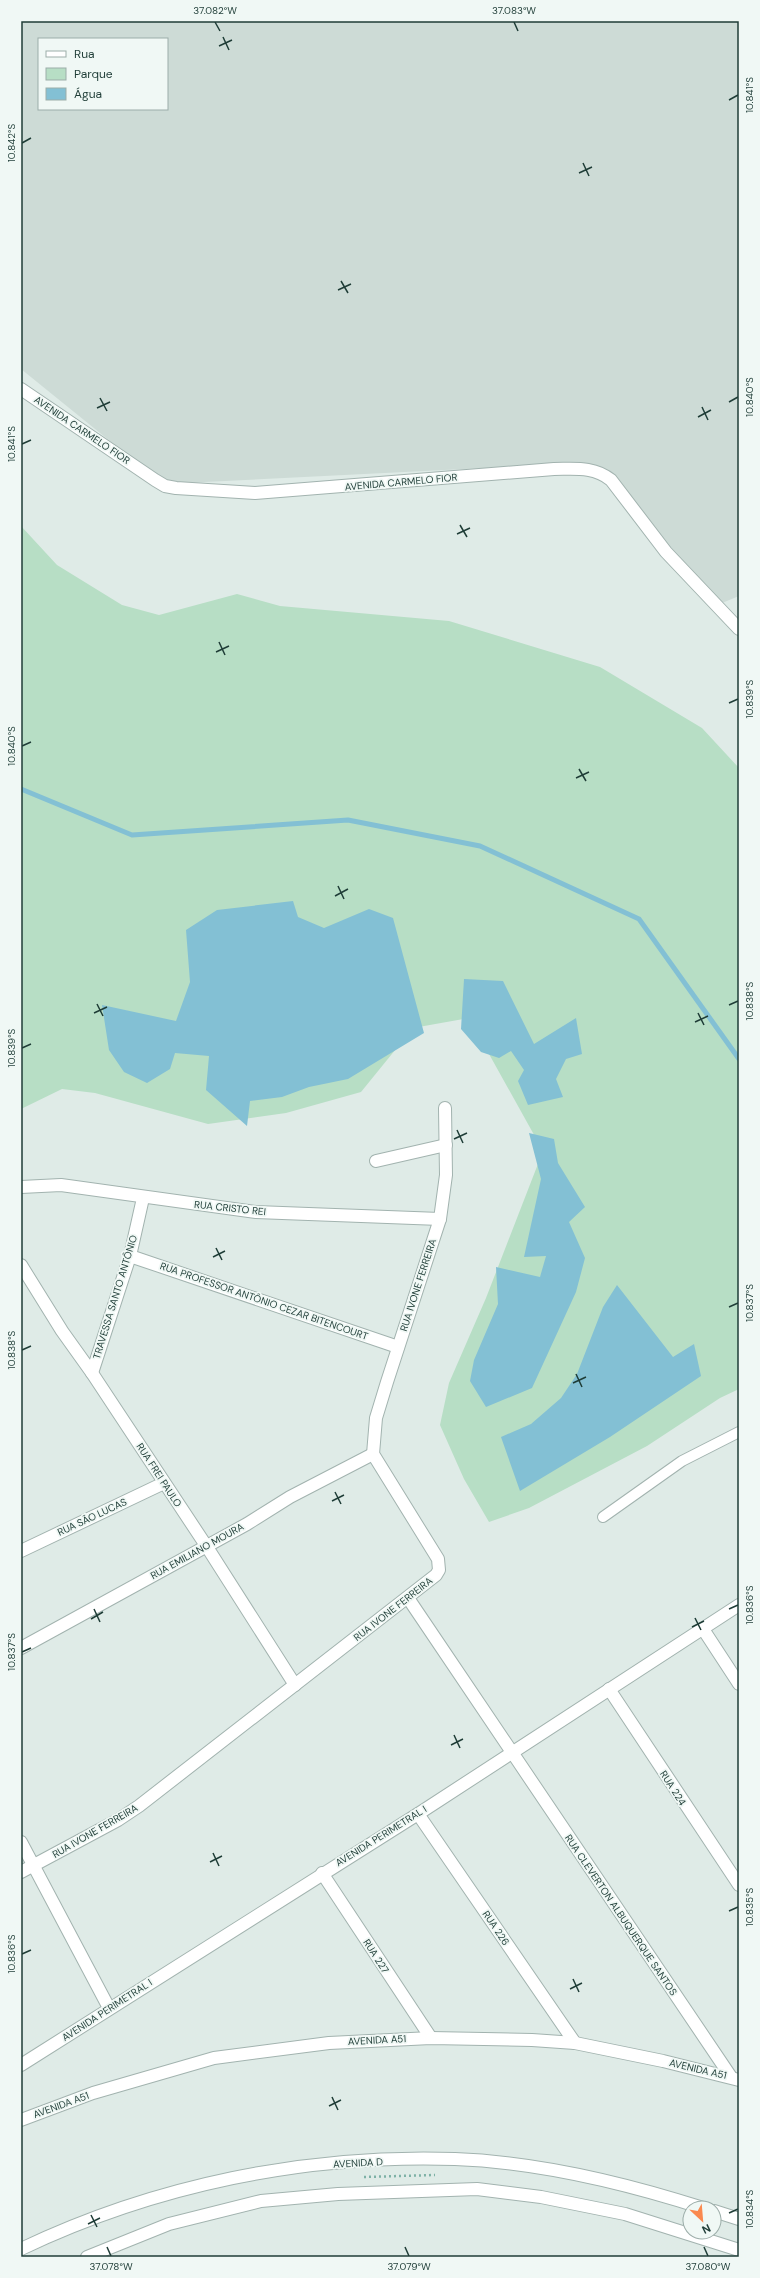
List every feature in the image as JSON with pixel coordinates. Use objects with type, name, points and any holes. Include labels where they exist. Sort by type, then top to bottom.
[{"type":"street","name":"AVENIDA CARMELO FIOR","points":[[21,389],[155,480],[171,487],[255,493],[554,469],[580,469],[598,472],[611,480],[666,552],[739,629]]},
{"type":"street","name":"RUA IVONE FERREIRA","points":[[21,1872],[118,1820],[139,1806],[436,1575],[440,1565],[431,1545],[373,1454],[376,1418],[440,1219],[446,1175],[445,1108]]},
{"type":"street","points":[[376,1161],[446,1145]]},
{"type":"street","name":"RUA CRISTO REI","points":[[21,1187],[61,1186],[256,1212],[440,1219]]},
{"type":"street","name":"TRAVESSA SANTO ANTÔNIO","points":[[92,1373],[130,1256],[143,1198]]},
{"type":"street","name":"RUA PROFESSOR ANTÔNIO CEZAR BITENCOURT","points":[[130,1256],[398,1347]]},
{"type":"street","name":"RUA FREI PAULO","points":[[21,1265],[62,1331],[92,1373],[207,1547],[295,1685]]},
{"type":"street","name":"RUA EMILIANO MOURA","points":[[21,1648],[207,1547],[290,1497],[373,1454]]},
{"type":"street","name":"RUA SÃO LUCAS","points":[[21,1551],[164,1483]]},
{"type":"street","name":"RUA CLEVERTON ALBUQUERQUE SANTOS","points":[[408,1598],[511,1753],[735,2079]]},
{"type":"street","name":"AVENIDA PERIMETRAL I","points":[[21,2065],[322,1873],[418,1814],[739,1605]]},
{"type":"street","points":[[703,1629],[739,1684]]},
{"type":"street","name":"RUA 224","points":[[609,1690],[739,1885]]},
{"type":"street","name":"RUA 226","points":[[418,1814],[575,2043]]},
{"type":"street","points":[[21,1842],[109,2008]]},
{"type":"street","name":"RUA 227","points":[[322,1873],[431,2038]]},
{"type":"street","name":"AVENIDA A51","points":[[21,2120],[93,2093],[214,2058],[329,2043],[431,2038],[532,2040],[575,2043],[735,2079]]},
{"type":"street","name":"AVENIDA D","points":[[21,2249],[59,2231],[167,2194],[250,2174],[348,2162],[455,2160],[552,2171],[614,2183],[682,2202]]},
{"type":"street","points":[[87,2257],[168,2224],[261,2201],[338,2194],[477,2189],[541,2197],[625,2214],[739,2250]]},
{"type":"street","points":[[722,2214],[739,2219]]},
{"type":"lane","points":[[603,1518],[682,1461],[739,1432]]},
{"type":"shaded area","points":[[21,21],[739,21],[739,596],[722,603],[587,463],[163,484],[21,369]]},
{"type":"green space","points":[[21,526],[57,565],[122,605],[159,615],[237,594],[280,606],[449,621],[600,667],[702,728],[739,768],[739,1389],[720,1398],[647,1446],[529,1508],[489,1522],[464,1479],[440,1425],[449,1383],[486,1298],[543,1151],[469,1018],[413,1028],[361,1092],[286,1113],[208,1124],[95,1093],[62,1089],[21,1109]]},
{"type":"water","points":[[293,901],[298,917],[324,928],[369,909],[393,918],[424,1033],[348,1079],[309,1087],[282,1097],[250,1101],[247,1126],[206,1090],[209,1056],[175,1053],[170,1069],[147,1083],[124,1072],[109,1050],[102,1005],[176,1021],[190,982],[186,930],[217,910]]},
{"type":"water","points":[[464,979],[503,981],[534,1044],[576,1018],[582,1054],[566,1059],[556,1079],[563,1097],[528,1105],[518,1081],[524,1070],[511,1051],[499,1058],[481,1052],[461,1029]]},
{"type":"water","points":[[529,1133],[554,1139],[558,1163],[585,1207],[569,1222],[585,1258],[576,1292],[532,1388],[486,1407],[470,1381],[474,1360],[498,1304],[496,1267],[540,1277],[546,1256],[524,1257],[541,1179]]},
{"type":"water","points":[[617,1285],[673,1357],[694,1344],[701,1376],[610,1437],[520,1491],[501,1437],[531,1424],[561,1398],[577,1374],[603,1307]]},
{"type":"waterway","points":[[21,789],[132,835],[348,820],[480,846],[639,919],[739,1059]]}]
